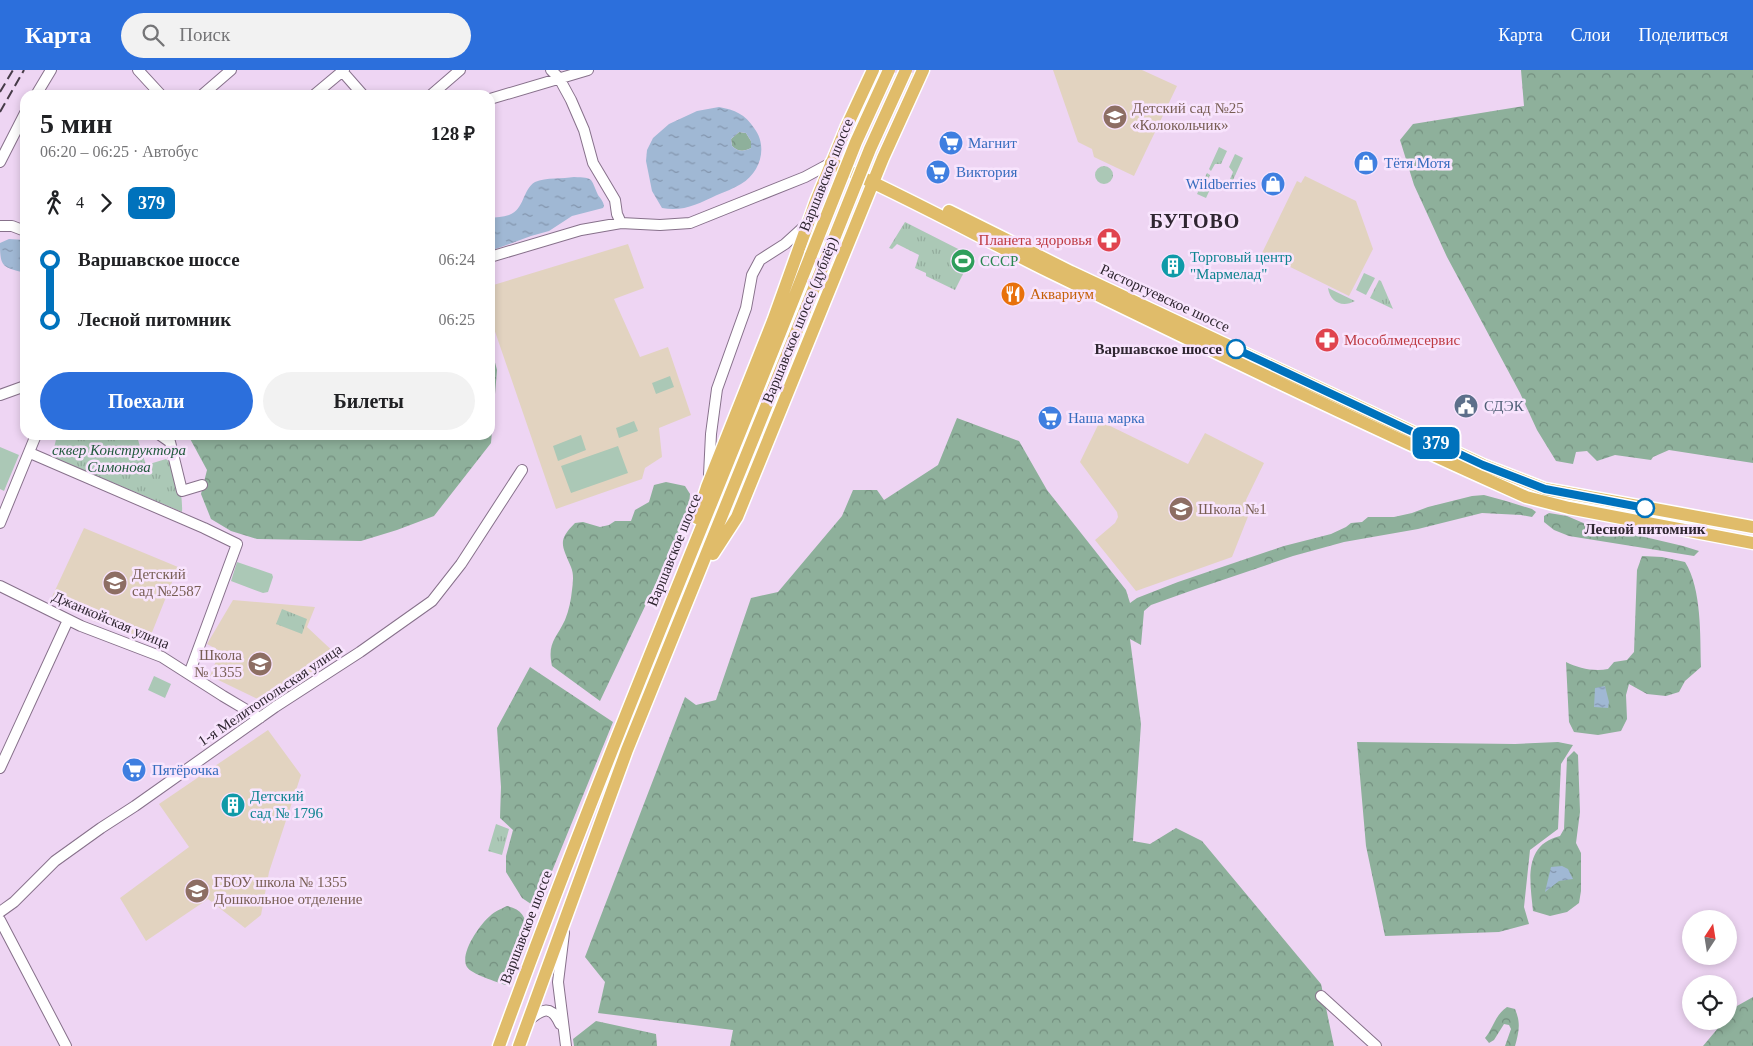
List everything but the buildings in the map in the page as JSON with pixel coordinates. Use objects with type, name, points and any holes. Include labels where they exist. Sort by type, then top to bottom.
[{"type":"main road","name":"Варшавское шоссе (дублёр)","points":[[683,571],[707,488],[773,321],[807,223],[831,163],[873,70]]},
{"type":"main road","name":"Варшавское шоссе","points":[[499,1046],[525,972],[683,571],[856,142],[889,70]]},
{"type":"main road","name":"Варшавское шоссе","points":[[519,1046],[627,750],[870,149],[906,70]]},
{"type":"main road","name":"Варшавское шоссе (дублёр)","points":[[698,577],[738,517],[874,178],[922,70]]},
{"type":"main road","points":[[831,163],[874,178]]},
{"type":"main road","name":"Расторгуевское шоссе","points":[[874,178],[1483,465],[1545,489],[1753,527]]},
{"type":"main road","name":"Расторгуевское шоссе","points":[[874,178],[1059,276],[1497,484],[1526,496],[1556,505],[1753,543]]},
{"type":"street","points":[[39,90],[51,70]]},
{"type":"street","points":[[138,70],[156,90]]},
{"type":"street","points":[[208,90],[231,70]]},
{"type":"street","points":[[320,90],[342,70],[359,90]]},
{"type":"street","points":[[437,90],[460,70]]},
{"type":"street","points":[[551,70],[571,100],[584,130],[593,163],[615,200],[617,214],[621,223]]},
{"type":"street","points":[[495,97],[588,70]]},
{"type":"street","points":[[0,162],[20,123]]},
{"type":"street","points":[[495,256],[581,230],[621,223],[660,225],[690,223],[798,180],[831,163]]},
{"type":"street","points":[[798,180],[806,179],[811,181],[817,192],[816,201]]},
{"type":"street","points":[[707,488],[717,389],[746,308],[752,275],[760,260],[785,244],[807,223]]},
{"type":"street","points":[[0,226],[12,226],[20,229]]},
{"type":"street","points":[[0,395],[20,388]]},
{"type":"street","points":[[0,524],[34,440]]},
{"type":"street","points":[[167,440],[170,442],[182,490],[202,485]]},
{"type":"street","points":[[30,453],[237,544],[189,674]]},
{"type":"street","name":"1-я Мелитопольская улица","points":[[0,912],[14,902],[55,861],[432,601],[461,564],[522,470]]},
{"type":"street","name":"Джанкойская улица","points":[[0,586],[68,620],[162,657],[260,718]]},
{"type":"street","points":[[0,768],[68,620]]},
{"type":"street","points":[[565,919],[558,982],[566,1046]]},
{"type":"street","points":[[0,920],[66,1046]]},
{"type":"street","points":[[1321,996],[1376,1046]]},
{"type":"street","points":[[528,1022],[537,1013],[550,1010],[555,1013],[564,1032]]},
{"type":"shaded area","name":"Детский сад №25 «Колокольчик»","points":[[1053,70],[1142,70],[1177,86],[1134,176],[1094,157],[1092,149],[1078,142]]},
{"type":"shaded area","points":[[1305,176],[1356,201],[1373,249],[1349,296],[1262,253],[1297,181],[1301,183]]},
{"type":"shaded area","points":[[628,244],[644,288],[614,299],[640,357],[668,347],[691,415],[659,428],[662,457],[645,468],[642,479],[556,509],[495,332],[495,284]]},
{"type":"shaded area","name":"Школа №1","points":[[1100,421],[1188,464],[1205,433],[1264,463],[1246,500],[1249,514],[1232,557],[1136,591],[1095,540],[1115,523],[1118,517],[1117,512],[1080,462]]},
{"type":"shaded area","name":"Детский сад №2587","points":[[84,528],[178,567],[149,640],[91,620],[51,599]]},
{"type":"shaded area","points":[[233,600],[315,607],[307,627],[339,657],[270,705],[210,676],[220,651],[207,644]]},
{"type":"shaded area","points":[[268,730],[301,775],[269,872],[261,915],[245,928],[208,899],[146,941],[120,898],[189,847],[159,804]]},
{"type":"green space","points":[[1521,70],[1753,70],[1753,463],[1669,450],[1653,457],[1651,460],[1615,455],[1597,461],[1587,451],[1576,452],[1573,464],[1556,461],[1537,430],[1520,393],[1447,257],[1414,185],[1400,140],[1413,124],[1524,106]]},
{"type":"green space","points":[[739,132],[746,133],[751,141],[751,148],[741,151],[732,146],[731,139]]},
{"type":"green space","points":[[1219,147],[1227,151],[1221,164],[1215,164],[1211,171],[1209,169]]},
{"type":"green space","points":[[1235,154],[1243,158],[1233,180],[1230,179],[1233,172],[1229,167]]},
{"type":"green space","points":[[1104,166],[1110,169],[1113,175],[1110,181],[1104,184],[1098,181],[1095,175],[1098,169]]},
{"type":"green space","points":[[1207,173],[1210,175],[1208,179],[1212,185],[1206,198],[1197,194]]},
{"type":"green space","points":[[905,222],[972,256],[955,290],[926,276],[926,273],[915,268],[919,255],[897,244],[892,249],[889,248]]},
{"type":"green space","points":[[1364,273],[1375,278],[1366,295],[1356,290]]},
{"type":"green space","points":[[1379,280],[1381,281],[1393,309],[1370,298]]},
{"type":"green space","points":[[1328,288],[1355,301],[1341,304],[1331,297]]},
{"type":"green space","points":[[495,362],[497,370],[495,394]]},
{"type":"green space","points":[[670,376],[674,387],[656,394],[652,383]]},
{"type":"green space","points":[[957,418],[1019,441],[1047,490],[1126,590],[1130,603],[1137,598],[1178,582],[1284,546],[1331,534],[1351,523],[1362,522],[1368,517],[1394,517],[1472,496],[1484,495],[1532,509],[1536,512],[1532,517],[1482,513],[1418,529],[1344,542],[1293,556],[1151,605],[1144,611],[1141,645],[1130,639],[1141,724],[1133,841],[1150,844],[1176,828],[1202,841],[1321,984],[1334,1046],[730,1046],[733,1030],[598,1013],[605,982],[585,957],[685,697],[696,705],[716,700],[751,598],[778,592],[842,516],[853,490],[877,490],[884,500],[938,465]]},
{"type":"green space","points":[[634,421],[638,431],[619,438],[616,428]]},
{"type":"green space","points":[[581,435],[586,450],[558,461],[553,446]]},
{"type":"green space","name":"сквер Конструктора Симонова","points":[[56,440],[138,440],[146,465],[166,459],[173,464],[180,487],[182,512],[52,457]]},
{"type":"green space","points":[[191,440],[491,440],[491,443],[434,516],[361,541],[257,539],[231,531],[211,519],[201,494],[207,470]]},
{"type":"green space","points":[[618,446],[628,473],[571,493],[561,466]]},
{"type":"green space","points":[[0,447],[19,455],[4,491],[0,489]]},
{"type":"green space","points":[[666,482],[685,486],[690,494],[689,505],[676,541],[600,701],[552,666],[551,652],[553,641],[566,616],[573,584],[573,572],[564,548],[563,539],[575,523],[583,522],[600,527],[615,521],[631,521],[635,510],[649,502],[654,485]]},
{"type":"green space","points":[[1549,513],[1567,516],[1588,525],[1699,551],[1694,556],[1569,536],[1554,530],[1544,522],[1544,516]]},
{"type":"green space","points":[[1642,556],[1662,557],[1685,562],[1691,573],[1695,585],[1699,613],[1701,667],[1685,681],[1679,692],[1666,696],[1647,694],[1629,684],[1626,695],[1627,719],[1621,731],[1598,735],[1574,732],[1569,722],[1566,662],[1586,669],[1603,670],[1608,669],[1614,662],[1627,660],[1634,652],[1637,570]]},
{"type":"green space","points":[[237,562],[272,574],[273,577],[268,592],[263,593],[231,581]]},
{"type":"green space","points":[[282,609],[307,619],[302,634],[276,624]]},
{"type":"green space","points":[[530,667],[613,722],[537,908],[522,898],[506,872],[506,856],[513,830],[500,818],[501,787],[497,728]]},
{"type":"green space","points":[[154,676],[171,684],[165,698],[148,690]]},
{"type":"green space","points":[[1357,742],[1515,744],[1558,742],[1573,745],[1561,764],[1558,829],[1530,850],[1524,907],[1529,924],[1499,932],[1385,936],[1366,846]]},
{"type":"green space","points":[[1574,751],[1578,755],[1580,812],[1576,843],[1581,853],[1581,891],[1579,903],[1567,912],[1550,916],[1533,911],[1530,876],[1534,856],[1540,847],[1560,836],[1564,829],[1567,758]]},
{"type":"green space","points":[[496,824],[509,829],[502,855],[488,851]]},
{"type":"green space","points":[[507,906],[519,911],[525,919],[526,929],[521,952],[506,985],[469,970],[465,961],[468,947],[481,926],[494,913]]},
{"type":"green space","points":[[1753,997],[1753,1046],[1703,1046],[1716,1030],[1737,1030],[1737,1006]]},
{"type":"green space","points":[[1507,1007],[1515,1009],[1519,1023],[1515,1046],[1505,1046],[1511,1029],[1509,1025],[1504,1024],[1494,1040],[1489,1043],[1485,1038],[1497,1017]]},
{"type":"green space","points":[[596,1021],[656,1034],[657,1046],[574,1046],[573,1039]]},
{"type":"water","points":[[719,107],[735,111],[747,119],[754,128],[761,143],[758,166],[748,179],[729,190],[684,208],[662,208],[652,191],[646,161],[647,150],[653,138],[669,124],[697,111]],"holes":[[[739,132],[746,133],[751,141],[751,148],[741,151],[732,146],[731,139]]]},
{"type":"water","points":[[588,178],[594,185],[604,206],[603,208],[572,216],[549,231],[495,249],[495,217],[507,216],[514,212],[521,204],[531,185],[544,179]]},
{"type":"water","points":[[9,239],[20,240],[20,272],[4,265],[1,257],[0,243]]},
{"type":"water","points":[[1605,686],[1609,702],[1608,708],[1594,707],[1595,688]]},
{"type":"water","points":[[1562,866],[1568,869],[1573,879],[1559,881],[1545,892],[1551,867]]},
{"type":"railway","points":[[0,92],[13,70]]},
{"type":"railway","points":[[0,112],[24,70]]},
{"type":"bus line","name":"379","points":[[1236,349],[1483,465],[1522,481],[1545,489],[1645,508]]},
{"type":"place","name":"Детский сад №25 «Колокольчик»","points":[[1115,117]]},
{"type":"place","name":"Магнит","points":[[951,143]]},
{"type":"place","name":"Тётя Мотя","points":[[1366,163]]},
{"type":"place","name":"Виктория","points":[[938,172]]},
{"type":"place","name":"Wildberries","points":[[1273,184]]},
{"type":"place","name":"Планета здоровья","points":[[1109,240]]},
{"type":"place","name":"СССР","points":[[963,261]]},
{"type":"place","name":"Торговый центр \"Мармелад\"","points":[[1173,266]]},
{"type":"place","name":"Аквариум","points":[[1013,294]]},
{"type":"place","name":"Мособлмедсервис","points":[[1327,340]]},
{"type":"place","name":"Варшавское шоссе","points":[[1236,349]]},
{"type":"place","name":"СДЭК","points":[[1466,406]]},
{"type":"place","name":"Наша марка","points":[[1050,418]]},
{"type":"place","name":"Лесной питомник","points":[[1645,508]]},
{"type":"place","name":"Школа №1","points":[[1181,509]]},
{"type":"place","name":"Детский сад №2587","points":[[115,583]]},
{"type":"place","name":"Школа № 1355","points":[[260,664]]},
{"type":"place","name":"Пятёрочка","points":[[134,770]]},
{"type":"place","name":"Детский сад № 1796","points":[[233,805]]},
{"type":"place","name":"ГБОУ школа № 1355 Дошкольное отделение","points":[[197,891]]},
{"type":"district","name":"БУТОВО","points":[[1195,221]]}]
